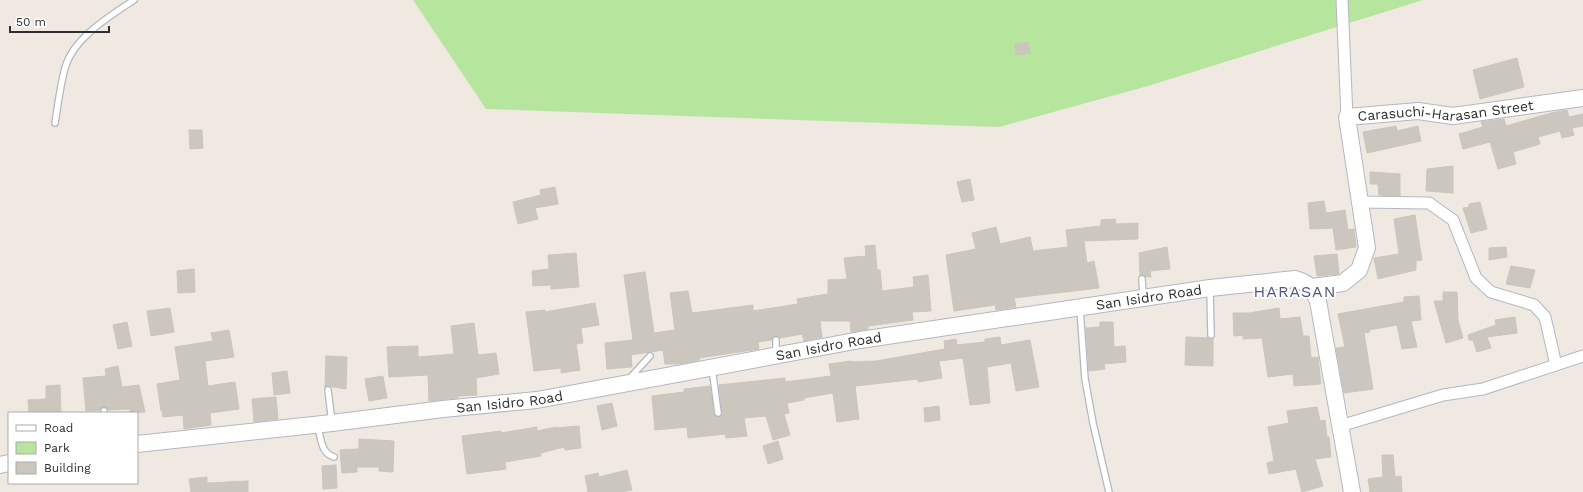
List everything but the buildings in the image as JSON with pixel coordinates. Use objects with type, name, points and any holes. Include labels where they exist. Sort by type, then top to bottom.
[{"type":"street","points":[[1342,0],[1347,117]]},
{"type":"street","name":"Carasuchi-Harasan Street","points":[[1312,288],[1343,283],[1359,270],[1367,248],[1347,117],[1418,111],[1453,116],[1583,98]]},
{"type":"street","points":[[1360,202],[1429,203],[1453,220],[1476,278],[1491,292],[1534,305],[1545,317],[1556,365]]},
{"type":"street","name":"San Isidro Road","points":[[138,444],[325,424],[443,409],[537,400],[712,367],[776,348],[860,340],[1210,288],[1295,279],[1305,282],[1312,288]]},
{"type":"street","points":[[1312,288],[1318,301],[1352,492]]},
{"type":"street","points":[[1340,426],[1444,395],[1483,389],[1583,356]]},
{"type":"lane","points":[[55,123],[65,67],[76,47],[105,19],[134,0]]},
{"type":"lane","points":[[1142,279],[1143,298]]},
{"type":"lane","points":[[1210,288],[1211,335]]},
{"type":"lane","points":[[1080,307],[1085,379],[1093,423],[1109,492]]},
{"type":"lane","points":[[624,384],[650,356]]},
{"type":"lane","points":[[712,367],[718,413]]},
{"type":"lane","points":[[328,390],[323,450],[327,455],[334,457]]},
{"type":"green space","points":[[413,0],[1423,0],[1148,86],[999,127],[486,109]]},
{"type":"district","name":"HARASAN","points":[[1295,291]]}]
